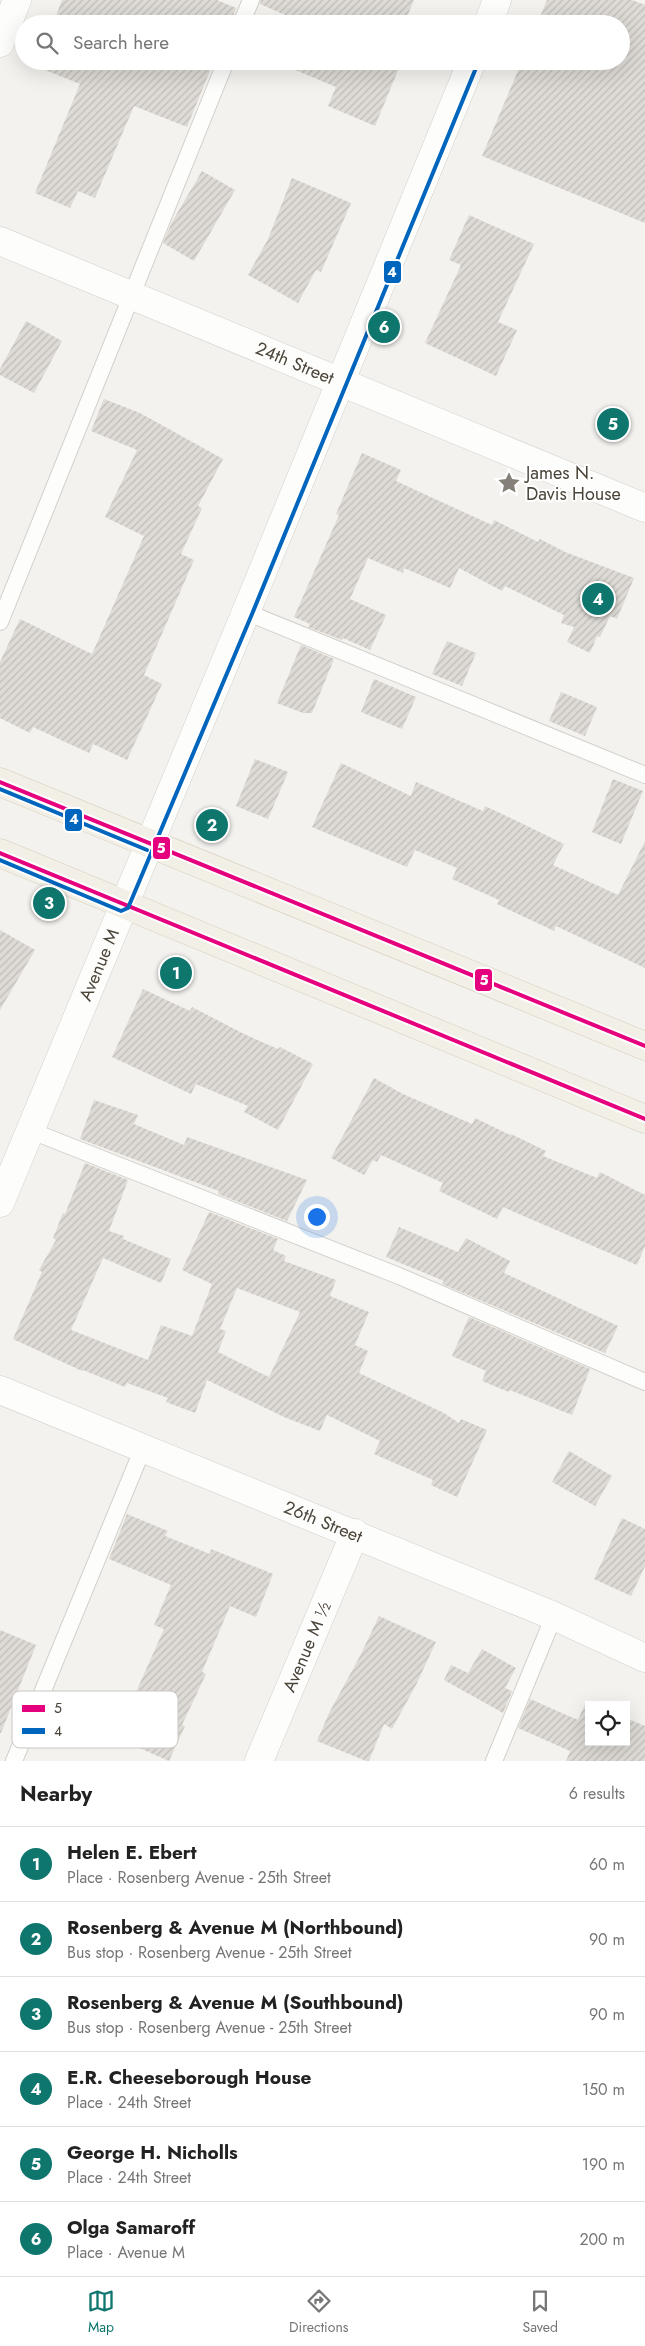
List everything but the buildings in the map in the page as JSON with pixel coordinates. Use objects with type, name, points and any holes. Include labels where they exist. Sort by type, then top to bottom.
[{"type":"main road","points":[[0,782],[645,1046]]},
{"type":"main road","points":[[0,853],[645,1119]]},
{"type":"street","points":[[0,43],[18,0]]},
{"type":"street","points":[[491,15],[497,0]]},
{"type":"street","name":"Avenue M","points":[[0,1203],[246,612],[468,70]]},
{"type":"street","name":"24th Street","points":[[0,241],[645,508]]},
{"type":"street","name":"26th Street","points":[[0,1390],[554,1616],[645,1658]]},
{"type":"street","name":"Avenue M ½","points":[[258,1761],[355,1534]]},
{"type":"lane","points":[[245,15],[251,0]]},
{"type":"lane","points":[[0,622],[222,70]]},
{"type":"lane","points":[[246,612],[645,775]]},
{"type":"lane","points":[[29,1130],[399,1276],[645,1382]]},
{"type":"lane","points":[[43,1691],[143,1448]]},
{"type":"lane","points":[[494,1761],[554,1616]]},
{"type":"lane","points":[[14,1761],[19,1748]]},
{"type":"transit line","name":"4","points":[[0,860],[121,911],[128,908],[252,614],[475,70]]},
{"type":"transit line","name":"5","points":[[0,782],[645,1046]]},
{"type":"transit line","name":"4","points":[[0,789],[147,850]]},
{"type":"transit line","name":"5","points":[[0,853],[645,1119]]},
{"type":"place","name":"Olga Samaroff","points":[[384,327]]},
{"type":"place","name":"George H. Nicholls","points":[[613,424]]},
{"type":"place","name":"James N. Davis House","points":[[509,483]]},
{"type":"place","name":"E.R. Cheeseborough House","points":[[598,599]]},
{"type":"place","name":"Rosenberg & Avenue M (Northbound)","points":[[212,825]]},
{"type":"place","name":"Rosenberg & Avenue M (Southbound)","points":[[49,903]]},
{"type":"place","name":"Helen E. Ebert","points":[[176,973]]}]
